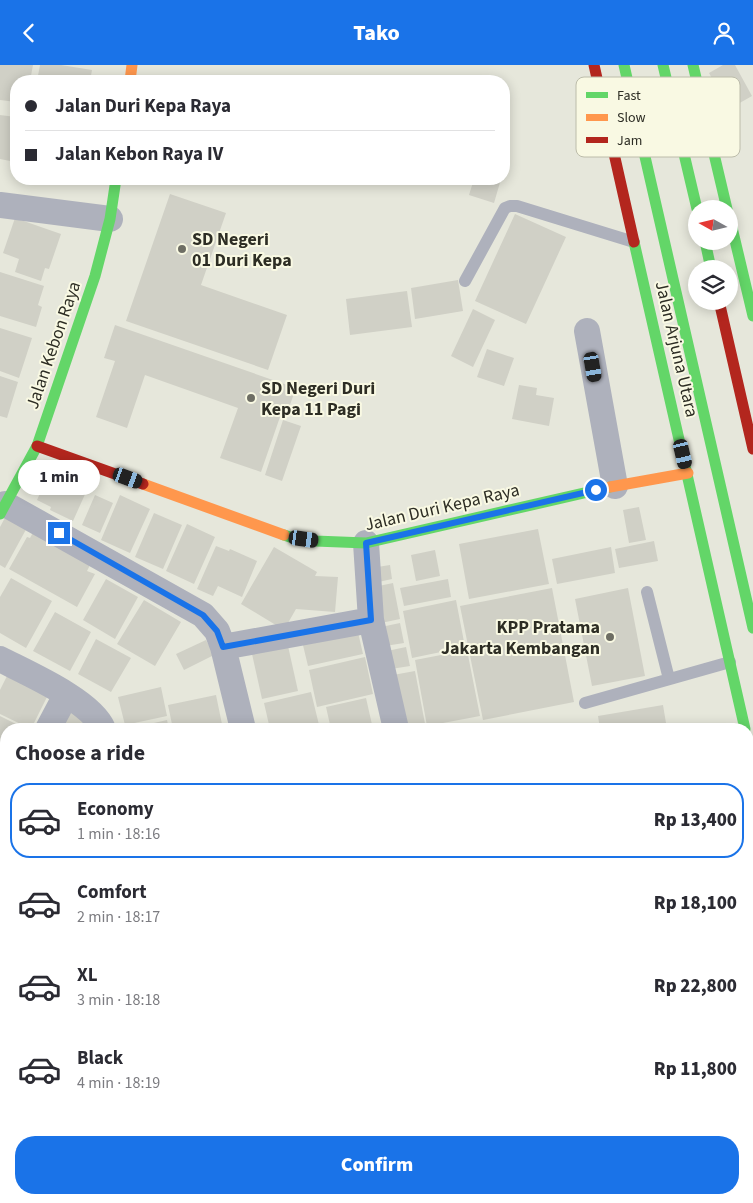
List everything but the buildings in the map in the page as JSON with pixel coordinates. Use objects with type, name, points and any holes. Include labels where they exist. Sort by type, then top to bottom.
[{"type":"main road","name":"Jalan Arjuna Utara","points":[[615,157],[744,723]]},
{"type":"main road","points":[[645,157],[753,628]]},
{"type":"main road","points":[[685,157],[695,200]]},
{"type":"main road","points":[[715,157],[725,200]]},
{"type":"main road","name":"Jalan Kebon Raya","points":[[3,509],[38,445],[95,276],[110,219],[115,185]]},
{"type":"main road","points":[[737,250],[753,316]]},
{"type":"main road","points":[[720,310],[753,449]]},
{"type":"main road","name":"Jalan Duri Kepa Raya","points":[[38,445],[293,538],[366,548],[615,485],[688,473]]},
{"type":"street","points":[[0,205],[110,219]]},
{"type":"street","points":[[587,331],[615,485]]},
{"type":"street","points":[[3,509],[203,615],[217,631],[223,647],[242,723]]},
{"type":"street","points":[[366,548],[371,620],[395,723]]},
{"type":"street","points":[[223,647],[371,620]]},
{"type":"street","points":[[0,659],[66,695],[95,715],[100,723]]},
{"type":"street","points":[[51,723],[66,695]]},
{"type":"lane","points":[[465,281],[506,208],[510,206],[634,242]]},
{"type":"lane","points":[[647,593],[669,679]]},
{"type":"lane","points":[[585,703],[730,662]]},
{"type":"traffic: fast","points":[[624,65],[627,77]]},
{"type":"traffic: fast","points":[[663,65],[666,77]]},
{"type":"traffic: fast","points":[[693,65],[696,77]]},
{"type":"traffic: fast","points":[[645,157],[753,628]]},
{"type":"traffic: fast","points":[[685,157],[695,200]]},
{"type":"traffic: fast","points":[[715,157],[725,200]]},
{"type":"traffic: fast","points":[[0,514],[37,446],[95,276],[110,219],[115,185]]},
{"type":"traffic: fast","points":[[634,242],[744,723]]},
{"type":"traffic: fast","points":[[707,250],[709,260]]},
{"type":"traffic: fast","points":[[737,250],[753,316]]},
{"type":"traffic: fast","points":[[284,535],[315,541],[366,543],[610,487]]},
{"type":"traffic: slow","points":[[131,75],[132,65]]},
{"type":"traffic: slow","points":[[610,487],[688,473]]},
{"type":"traffic: slow","points":[[143,484],[284,535]]},
{"type":"traffic: jam","points":[[594,65],[597,77]]},
{"type":"traffic: jam","points":[[615,157],[634,242]]},
{"type":"traffic: jam","points":[[721,310],[753,449]]},
{"type":"traffic: jam","points":[[37,446],[143,484]]},
{"type":"place","name":"SD Negeri 01 Duri Kepa","points":[[182,249]]},
{"type":"place","name":"SD Negeri Duri Kepa 11 Pagi","points":[[251,398]]},
{"type":"place","name":"KPP Pratama Jakarta Kembangan","points":[[610,637]]},
{"type":"route","points":[[59,533],[203,615],[217,631],[223,647],[371,620],[366,543],[596,490]]}]
